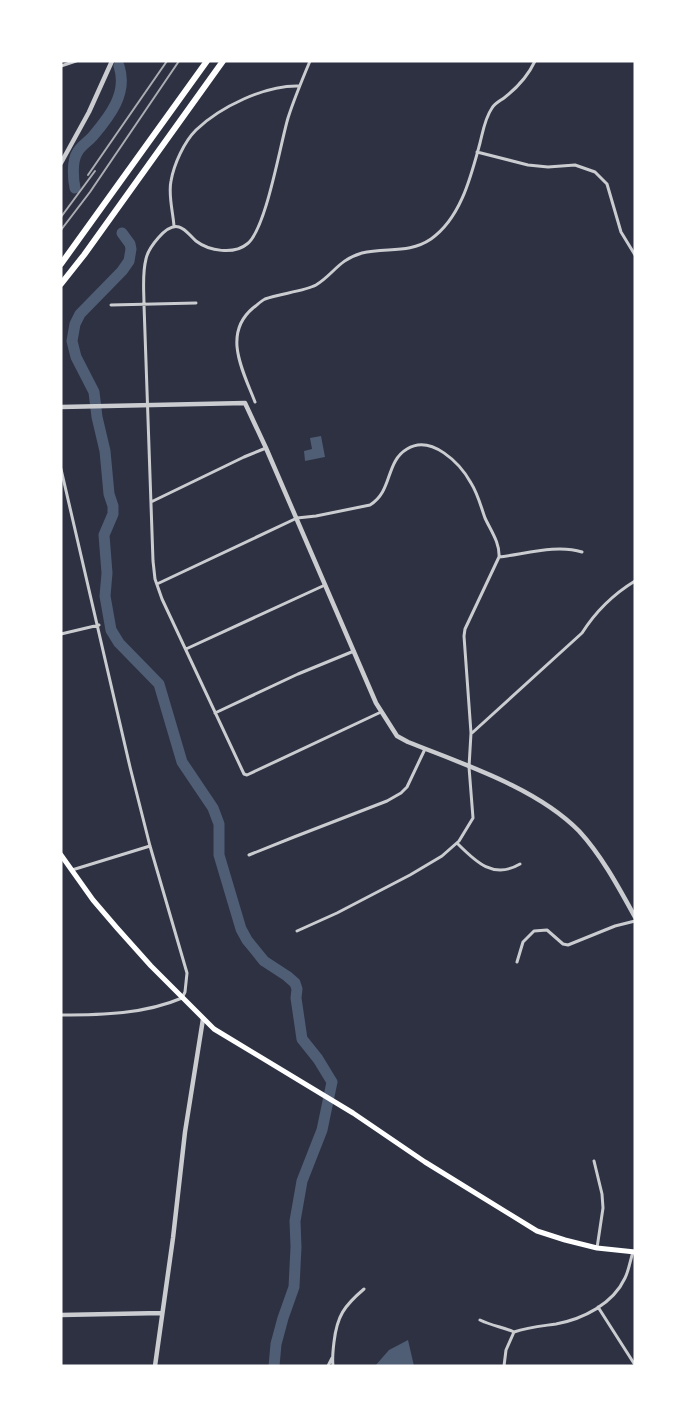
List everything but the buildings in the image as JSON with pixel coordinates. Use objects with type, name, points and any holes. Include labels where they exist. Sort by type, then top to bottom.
[{"type":"highway","points":[[61,264],[207,61]]},
{"type":"highway","points":[[61,284],[84,255],[223,61]]},
{"type":"main road","points":[[61,855],[93,900],[117,928],[202,1019],[224,1036],[337,1104],[425,1162],[538,1231],[597,1248],[634,1252]]},
{"type":"street","points":[[61,66],[76,61]]},
{"type":"street","points":[[61,164],[89,112],[112,61]]},
{"type":"street","points":[[310,61],[299,86],[287,123],[262,221],[252,239],[240,248],[219,250],[202,244],[184,230],[174,226],[162,234],[146,257],[144,268],[144,305],[153,562],[157,584],[242,772],[248,775],[382,712]]},
{"type":"street","points":[[255,402],[236,344],[241,320],[263,300],[315,286],[342,261],[370,252],[407,249],[432,238],[443,228],[456,211],[469,181],[486,120],[493,106],[505,98],[529,74],[535,61]]},
{"type":"street","points":[[174,226],[170,194],[171,179],[176,164],[192,134],[215,115],[242,100],[276,89],[299,86]]},
{"type":"street","points":[[477,152],[528,165],[548,167],[575,165],[595,172],[607,184],[621,232],[635,255]]},
{"type":"street","points":[[111,305],[196,304]]},
{"type":"street","points":[[61,406],[245,403],[297,518],[376,703],[397,736],[523,790],[578,830],[620,889],[635,919],[568,945],[563,944],[547,930],[534,931],[523,942],[516,962]]},
{"type":"street","points":[[157,584],[297,518],[316,516],[376,501],[383,492],[397,457],[410,447],[428,446],[461,467],[472,483],[498,546],[499,558],[465,629],[464,636],[471,733],[469,767],[473,818],[457,843],[442,856],[410,875],[298,931]]},
{"type":"street","points":[[151,502],[266,448]]},
{"type":"street","points":[[61,468],[130,767],[150,846],[187,973],[185,992],[182,998],[161,1007],[112,1014],[61,1016]]},
{"type":"street","points":[[499,558],[560,549],[572,549],[582,552]]},
{"type":"street","points":[[471,733],[582,633],[607,600],[635,581]]},
{"type":"street","points":[[186,649],[326,585]]},
{"type":"street","points":[[61,634],[98,625]]},
{"type":"street","points":[[215,713],[298,674],[355,651]]},
{"type":"street","points":[[249,855],[387,802],[407,787],[426,749]]},
{"type":"street","points":[[457,843],[472,858],[488,868],[511,869],[520,864]]},
{"type":"street","points":[[71,870],[150,846]]},
{"type":"street","points":[[155,1366],[173,1238],[185,1132],[202,1019]]},
{"type":"street","points":[[594,1161],[602,1194],[603,1208],[597,1248]]},
{"type":"street","points":[[480,1320],[492,1326],[506,1328],[514,1332],[572,1321],[598,1307],[620,1288],[626,1277],[634,1252]]},
{"type":"street","points":[[333,1366],[332,1358],[336,1326],[340,1316],[345,1307],[364,1289]]},
{"type":"street","points":[[598,1307],[635,1365]]},
{"type":"street","points":[[61,1315],[162,1313]]},
{"type":"street","points":[[504,1366],[506,1350],[514,1332]]},
{"type":"street","points":[[328,1366],[332,1358]]},
{"type":"water","points":[[321,436],[325,457],[305,461],[304,451],[312,449],[310,438]]},
{"type":"water","points":[[408,1340],[414,1366],[375,1366],[389,1350]]},
{"type":"waterway","points":[[75,188],[73,170],[75,156],[106,120],[116,104],[121,86],[119,66]]},
{"type":"waterway","points":[[122,233],[130,244],[129,261],[122,271],[80,314],[75,324],[72,341],[76,357],[94,392],[97,417],[105,451],[109,494],[113,506],[113,514],[104,535],[107,573],[105,596],[111,630],[119,643],[159,684],[182,762],[213,808],[219,824],[219,855],[241,929],[247,940],[264,961],[295,983],[302,1039],[318,1059],[332,1082],[322,1130],[302,1181],[295,1221],[294,1287],[276,1344],[274,1366]]},
{"type":"railway","points":[[88,175],[167,61]]},
{"type":"railway","points":[[61,230],[90,192],[179,61]]},
{"type":"railway","points":[[61,217],[95,171]]}]
